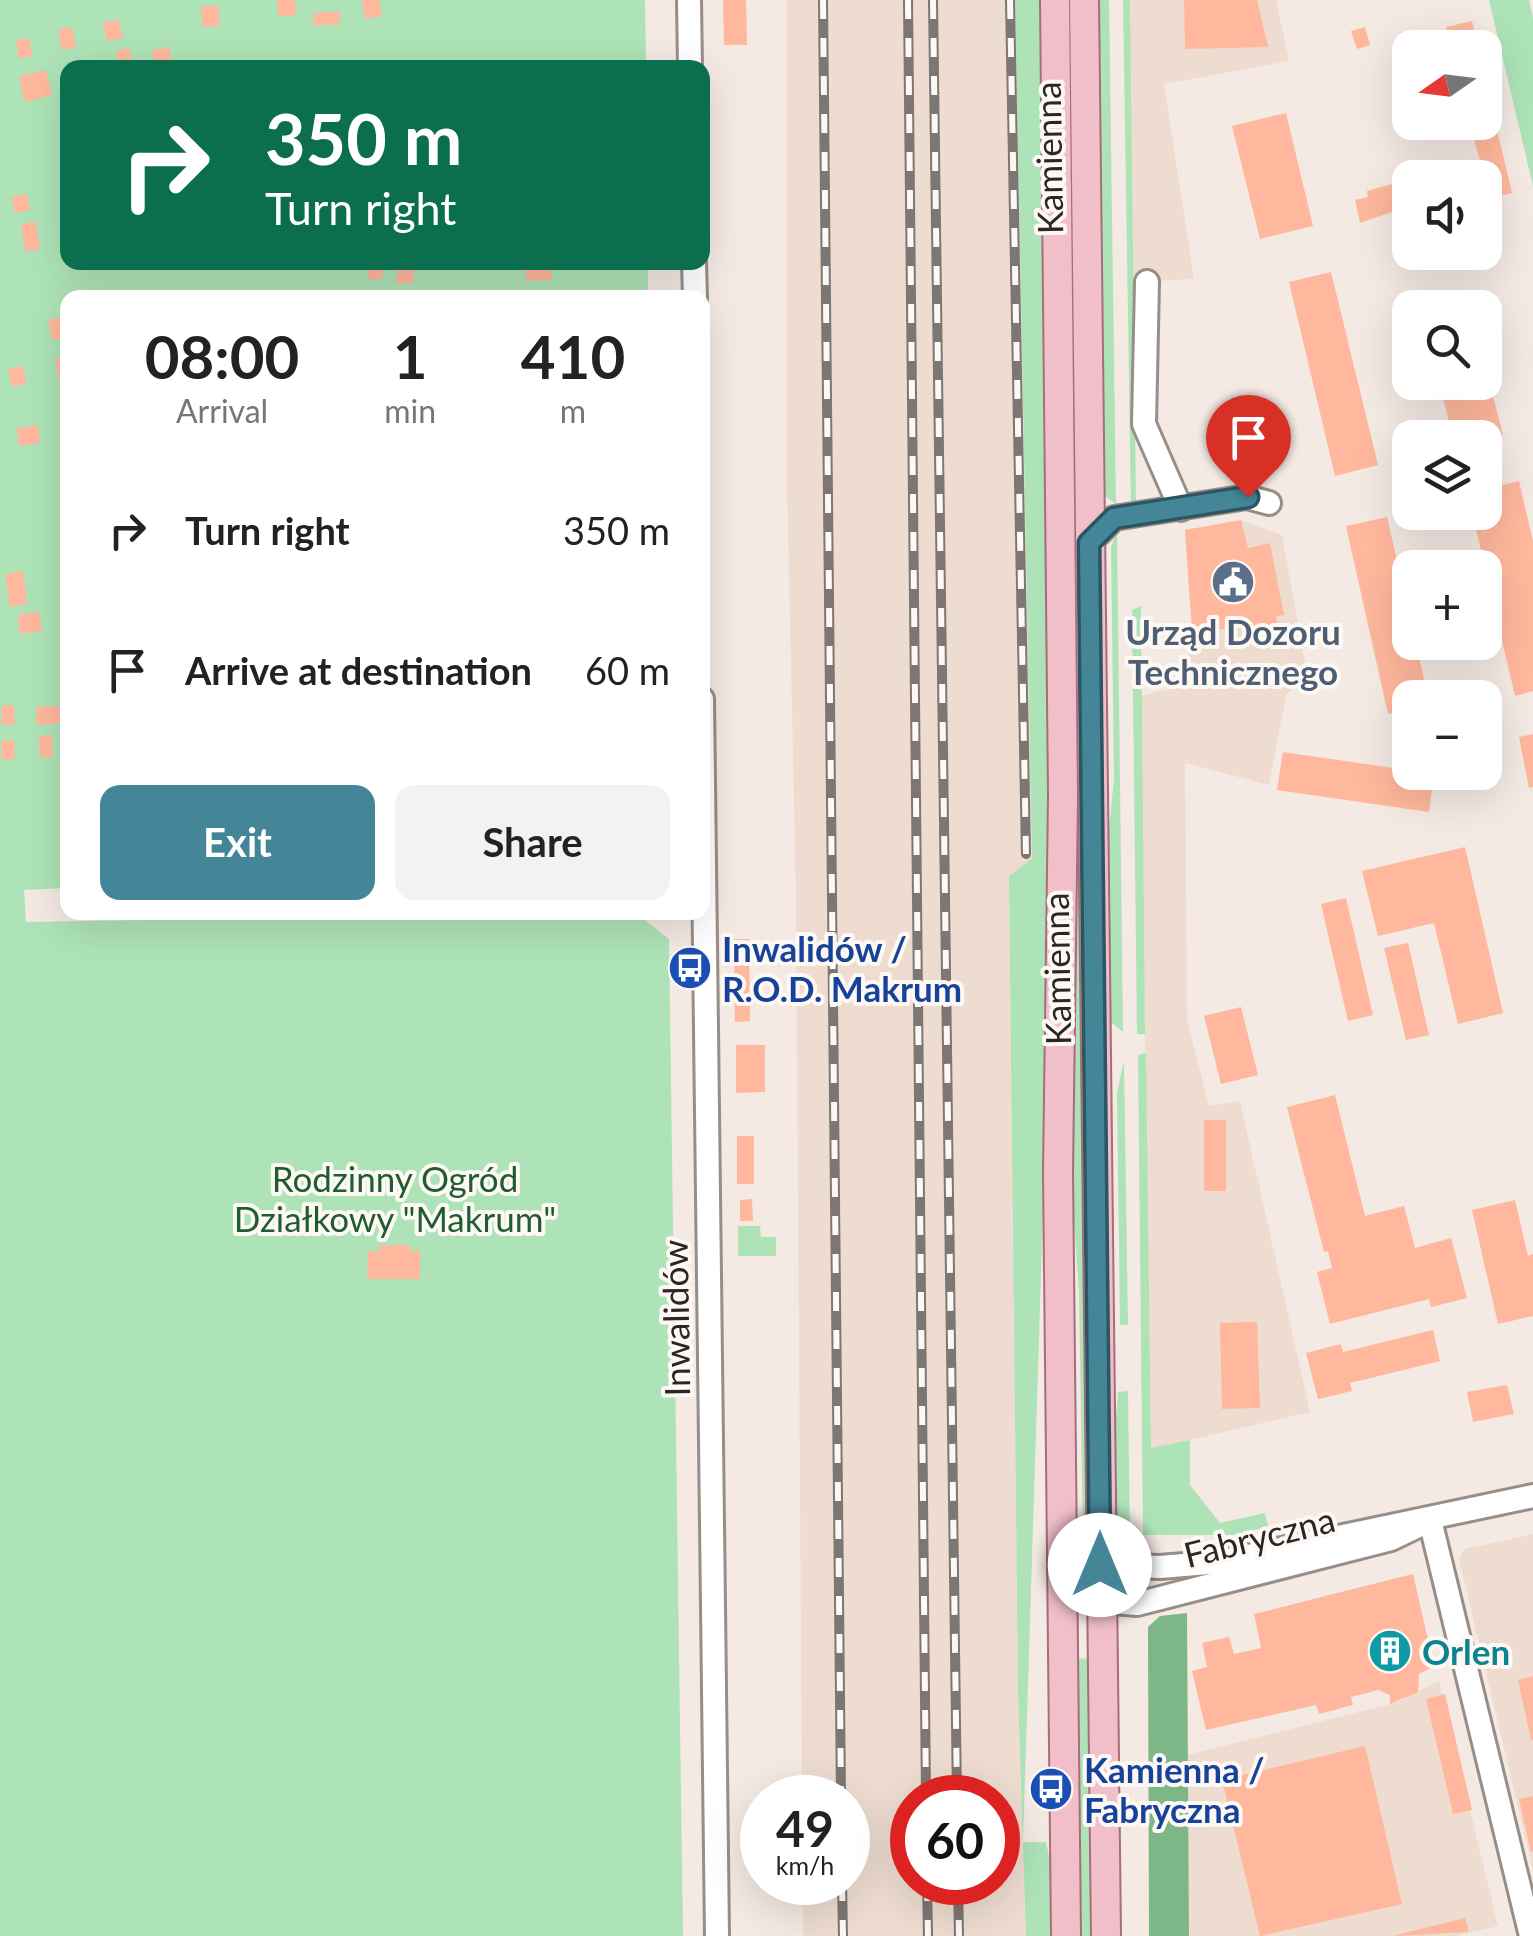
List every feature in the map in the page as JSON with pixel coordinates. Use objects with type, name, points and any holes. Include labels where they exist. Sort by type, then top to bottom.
[{"type":"main road","name":"Kamienna","points":[[1055,0],[1063,796],[1058,1172],[1066,1936]]},
{"type":"main road","name":"Kamienna","points":[[1084,0],[1106,1936]]},
{"type":"street","points":[[689,0],[690,60]]},
{"type":"street","points":[[1147,282],[1144,424],[1180,509]]},
{"type":"street","points":[[1089,543],[1114,518],[1248,497],[1269,503]]},
{"type":"street","points":[[1089,498],[1114,518]]},
{"type":"street","name":"Inwalidów","points":[[705,920],[717,1936]]},
{"type":"street","name":"Fabryczna","points":[[1062,1580],[1100,1565],[1160,1568],[1220,1562],[1533,1496]]},
{"type":"street","points":[[1430,1520],[1531,1936]]},
{"type":"street","name":"Fabryczna","points":[[1062,1580],[1102,1601],[1137,1604],[1390,1540],[1430,1520]]},
{"type":"shaded area","points":[[787,0],[1015,0],[1032,858],[1009,876],[1018,1695],[1026,1936],[803,1936],[803,1905],[870,1905],[870,1775],[802,1775],[796,893],[787,480]]},
{"type":"shaded area","points":[[1130,0],[1276,0],[1289,61],[1164,84],[1194,279],[1133,282]]},
{"type":"shaded area","points":[[1241,520],[1282,535],[1307,675],[1286,695],[1269,785],[1185,763],[1187,1020],[1209,1106],[1240,1101],[1310,1412],[1151,1449],[1140,696],[1184,685],[1192,630],[1185,530]]},
{"type":"shaded area","points":[[1533,1534],[1533,1870],[1459,1559],[1465,1549]]},
{"type":"shaded area","points":[[1439,1681],[1498,1926],[1456,1936],[1189,1936],[1187,1755],[1395,1703]]},
{"type":"green space","name":"Rodzinny Ogród Działkowy \"Makrum\"","points":[[0,0],[645,0],[646,60],[60,60],[60,270],[648,270],[648,290],[60,290],[60,888],[24,890],[26,922],[645,920],[669,939],[683,1936],[0,1936]]},
{"type":"green space","points":[[1015,0],[1040,0],[1051,959],[1023,1842],[1046,1842],[1055,1884],[1055,1936],[1026,1936],[1018,1695],[1009,876],[1032,858]]},
{"type":"green space","points":[[1063,0],[1070,0],[1092,1559],[1083,1547],[1079,1291],[1071,1177]]},
{"type":"green space","points":[[1092,0],[1109,0],[1116,504],[1102,494]]},
{"type":"green space","points":[[1123,0],[1130,0],[1136,506],[1131,506]]},
{"type":"green space","points":[[1489,0],[1529,0],[1533,18],[1533,186],[1502,55],[1502,30],[1496,30]]},
{"type":"green space","points":[[1117,532],[1123,1032],[1110,1021],[1106,1006],[1105,872],[1114,778],[1111,547]]},
{"type":"green space","points":[[1141,606],[1145,1034],[1137,1034],[1132,610]]},
{"type":"green space","points":[[1146,1053],[1151,1448],[1190,1440],[1190,1485],[1220,1523],[1265,1513],[1268,1526],[1238,1535],[1143,1535],[1138,1055]]},
{"type":"green space","points":[[1124,1061],[1128,1325],[1120,1325],[1117,1092]]},
{"type":"green space","points":[[738,1226],[760,1226],[761,1237],[776,1237],[776,1256],[738,1256]]},
{"type":"green space","points":[[1128,1391],[1130,1544],[1114,1511],[1111,1471],[1118,1392]]},
{"type":"green space","points":[[1187,1613],[1189,1936],[1149,1936],[1148,1627],[1160,1616]]},
{"type":"green space","points":[[1091,1658],[1094,1936],[1076,1936],[1073,1659]]},
{"type":"building","points":[[277,0],[295,0],[296,15],[279,16]]},
{"type":"building","points":[[362,0],[379,0],[382,16],[365,19]]},
{"type":"building","points":[[723,0],[746,0],[747,45],[724,45]]},
{"type":"building","points":[[1184,0],[1257,0],[1268,47],[1185,49]]},
{"type":"building","points":[[218,5],[220,26],[202,27],[201,6]]},
{"type":"building","points":[[339,11],[340,24],[314,26],[313,13]]},
{"type":"building","points":[[118,19],[123,38],[107,41],[103,23]]},
{"type":"building","points":[[1472,21],[1474,30],[1447,30],[1446,27]]},
{"type":"building","points":[[72,27],[76,47],[62,50],[58,30]]},
{"type":"building","points":[[1365,27],[1370,45],[1357,49],[1351,31]]},
{"type":"building","points":[[29,38],[32,56],[19,59],[16,40]]},
{"type":"building","points":[[169,47],[171,60],[153,60],[152,50]]},
{"type":"building","points":[[129,48],[132,60],[118,60],[116,51]]},
{"type":"building","points":[[46,70],[52,95],[25,102],[19,76]]},
{"type":"building","points":[[1286,113],[1313,226],[1260,239],[1232,126]]},
{"type":"building","points":[[1474,140],[1499,140],[1512,193],[1502,195],[1502,160],[1480,160]]},
{"type":"building","points":[[1392,184],[1392,212],[1360,223],[1355,200],[1368,197],[1367,191]]},
{"type":"building","points":[[27,194],[30,210],[15,213],[11,197]]},
{"type":"building","points":[[36,222],[40,249],[25,251],[21,224]]},
{"type":"building","points":[[367,270],[382,270],[383,279],[368,279]]},
{"type":"building","points":[[397,270],[414,270],[414,283],[397,284]]},
{"type":"building","points":[[525,270],[552,270],[552,280],[526,281]]},
{"type":"building","points":[[1331,272],[1378,465],[1335,476],[1289,282]]},
{"type":"building","points":[[60,318],[60,338],[52,340],[48,320]]},
{"type":"building","points":[[60,357],[60,380],[59,380],[55,358]]},
{"type":"building","points":[[23,366],[26,384],[12,387],[8,369]]},
{"type":"building","points":[[1444,400],[1494,400],[1499,420],[1448,420]]},
{"type":"building","points":[[38,425],[40,443],[19,446],[17,428]]},
{"type":"building","points":[[1519,481],[1533,541],[1533,691],[1515,696],[1502,640],[1502,550],[1481,550],[1476,530],[1502,530],[1502,485]]},
{"type":"building","points":[[1387,517],[1395,550],[1392,660],[1420,660],[1424,680],[1392,680],[1392,713],[1388,714],[1346,526]]},
{"type":"building","name":"Urząd Dozoru Technicznego","points":[[1241,520],[1248,548],[1270,543],[1284,615],[1276,616],[1278,627],[1192,630],[1185,530]]},
{"type":"building","points":[[23,571],[27,604],[10,607],[5,574]]},
{"type":"building","points":[[39,612],[42,631],[20,634],[18,615]]},
{"type":"building","points":[[14,705],[15,725],[2,725],[1,706]]},
{"type":"building","points":[[60,706],[60,723],[37,725],[36,707]]},
{"type":"building","points":[[1533,734],[1533,787],[1529,788],[1519,737]]},
{"type":"building","points":[[52,735],[53,757],[40,758],[39,736]]},
{"type":"building","points":[[14,740],[15,759],[2,759],[1,741]]},
{"type":"building","points":[[1283,752],[1392,768],[1392,790],[1432,790],[1429,812],[1277,790]]},
{"type":"building","points":[[1465,847],[1503,1013],[1458,1024],[1434,923],[1378,936],[1362,871]]},
{"type":"building","points":[[1346,898],[1373,1015],[1348,1021],[1321,904]]},
{"type":"building","points":[[734,939],[749,939],[750,1021],[735,1022]]},
{"type":"building","points":[[1408,943],[1429,1035],[1406,1040],[1384,948]]},
{"type":"building","points":[[1241,1007],[1258,1075],[1221,1084],[1204,1016]]},
{"type":"building","points":[[736,1045],[765,1045],[765,1092],[736,1093]]},
{"type":"building","points":[[1335,1095],[1365,1216],[1404,1206],[1415,1248],[1451,1238],[1467,1298],[1431,1307],[1429,1299],[1330,1324],[1317,1272],[1332,1268],[1328,1251],[1324,1252],[1287,1107]]},
{"type":"building","points":[[1204,1120],[1226,1120],[1226,1191],[1204,1191]]},
{"type":"building","points":[[737,1136],[754,1136],[754,1184],[737,1184]]},
{"type":"building","points":[[752,1199],[753,1221],[740,1221],[740,1200]]},
{"type":"building","points":[[1515,1200],[1528,1256],[1533,1254],[1533,1316],[1498,1324],[1472,1210]]},
{"type":"building","points":[[379,1245],[410,1245],[410,1251],[420,1251],[420,1279],[367,1279],[368,1251],[379,1251]]},
{"type":"building","points":[[1257,1322],[1260,1408],[1222,1409],[1220,1323]]},
{"type":"building","points":[[1433,1330],[1440,1361],[1350,1383],[1352,1391],[1318,1399],[1306,1353],[1341,1344],[1343,1352]]},
{"type":"building","points":[[1507,1385],[1514,1414],[1473,1422],[1467,1392]]},
{"type":"building","name":"Orlen","points":[[1413,1574],[1434,1666],[1419,1674],[1418,1692],[1390,1704],[1390,1695],[1378,1690],[1351,1697],[1353,1705],[1319,1714],[1316,1705],[1206,1730],[1192,1671],[1207,1667],[1202,1643],[1229,1637],[1234,1654],[1261,1648],[1254,1614]]},
{"type":"building","points":[[1533,1676],[1533,1740],[1531,1740],[1518,1680]]},
{"type":"building","points":[[1445,1694],[1472,1810],[1453,1814],[1426,1699]]},
{"type":"building","points":[[1365,1746],[1402,1904],[1260,1936],[1222,1780]]},
{"type":"building","points":[[1533,1796],[1533,1851],[1531,1852],[1519,1799]]},
{"type":"building","points":[[1465,1918],[1469,1932],[1396,1936],[1396,1935]]},
{"type":"railway","points":[[823,0],[841,1775]]},
{"type":"railway","points":[[908,0],[926,1775]]},
{"type":"railway","points":[[933,0],[957,1775]]},
{"type":"railway","points":[[1010,0],[1026,854]]},
{"type":"railway","points":[[842,1905],[843,1936]]},
{"type":"railway","points":[[927,1905],[928,1936]]},
{"type":"railway","points":[[958,1905],[959,1936]]},
{"type":"place","name":"Urząd Dozoru Technicznego","points":[[1233,582]]},
{"type":"place","name":"Inwalidów / R.O.D. Makrum","points":[[690,968]]},
{"type":"place","name":"Orlen","points":[[1390,1651]]},
{"type":"place","name":"Kamienna / Fabryczna","points":[[1051,1789]]},
{"type":"route","points":[[1100,1565],[1089,543],[1114,518],[1248,497]]}]
